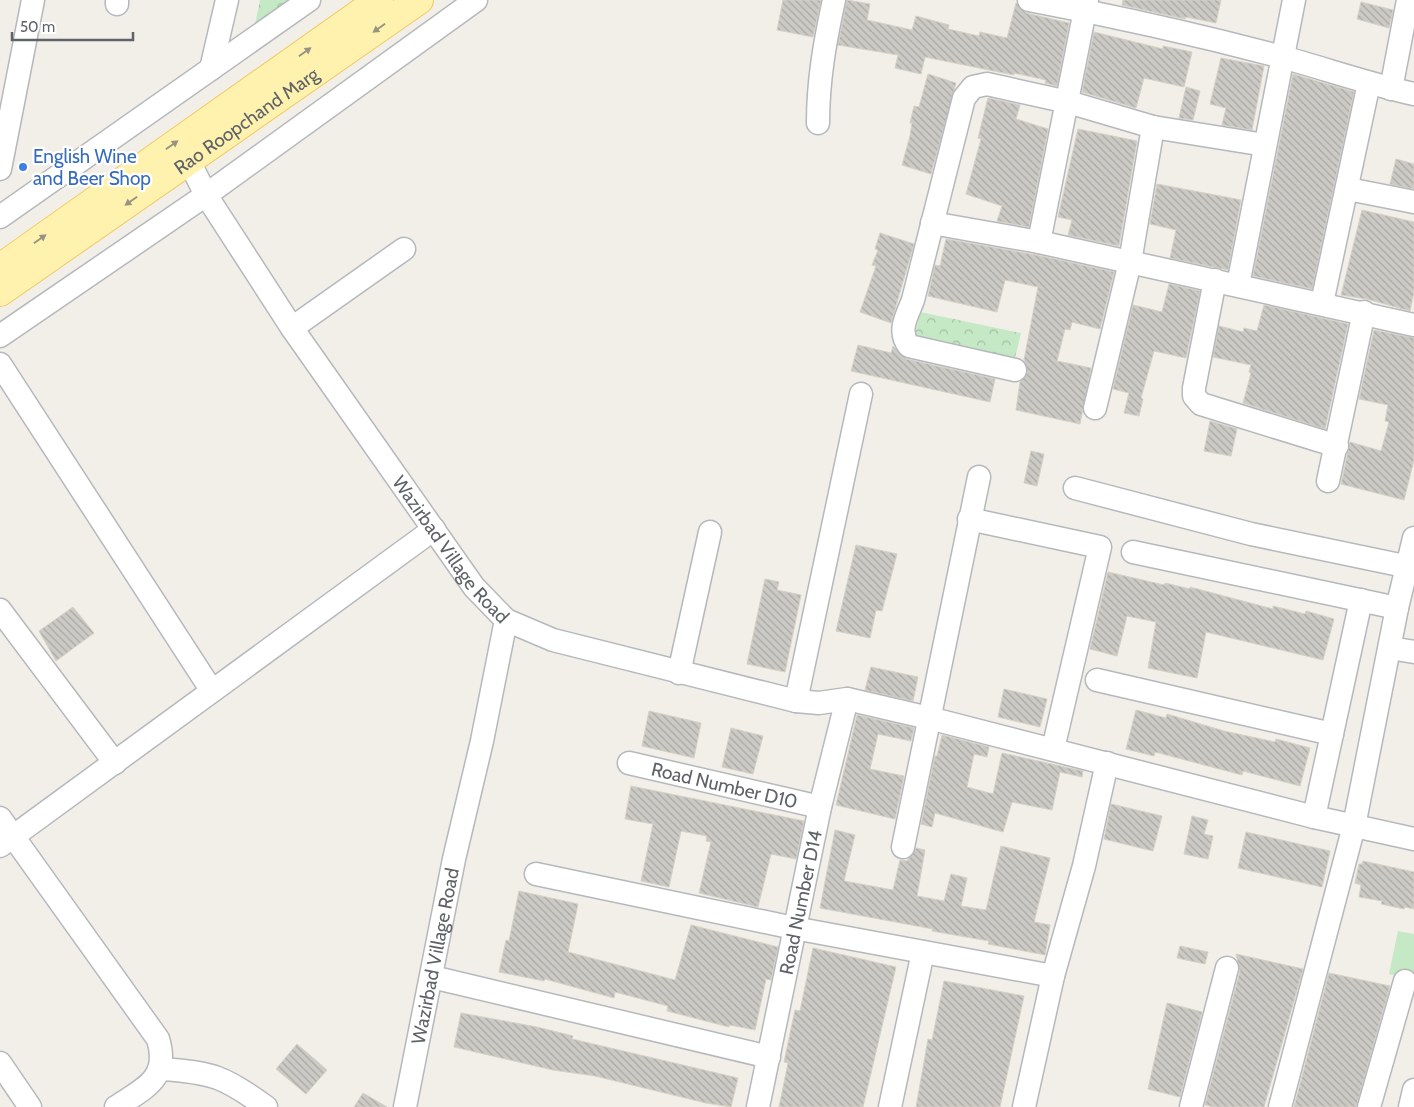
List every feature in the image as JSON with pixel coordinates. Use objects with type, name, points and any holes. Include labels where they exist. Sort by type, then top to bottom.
[{"type":"main road","name":"Rao Roopchand Marg","points":[[3,258],[378,0]]},
{"type":"main road","name":"Rao Roopchand Marg","points":[[0,292],[420,0]]},
{"type":"street","points":[[0,169],[33,0]]},
{"type":"street","points":[[211,68],[227,0]]},
{"type":"street","points":[[0,217],[309,0]]},
{"type":"street","points":[[0,336],[206,196],[476,0]]},
{"type":"street","points":[[818,123],[818,92],[822,56],[834,0]]},
{"type":"street","points":[[1029,0],[1086,5],[1414,94]]},
{"type":"street","points":[[1238,285],[1294,0]]},
{"type":"street","points":[[1409,0],[1414,6]]},
{"type":"street","points":[[1391,89],[1409,0]]},
{"type":"street","points":[[1039,242],[1086,5]]},
{"type":"street","points":[[1322,302],[1348,189],[1368,83]]},
{"type":"street","points":[[1015,370],[909,346],[904,340],[902,330],[913,300],[964,98],[973,87],[987,84],[1068,102],[1153,127],[1265,145]]},
{"type":"street","points":[[1095,408],[1130,262],[1153,127]]},
{"type":"street","name":"Wazirbad Village Road","points":[[189,161],[206,196],[292,328],[474,587],[506,620],[482,741],[454,859],[405,1107]]},
{"type":"street","points":[[1348,189],[1414,202]]},
{"type":"street","points":[[932,223],[1039,242],[1322,302],[1414,324]]},
{"type":"street","points":[[292,328],[404,249]]},
{"type":"street","points":[[1215,280],[1194,396],[1200,404],[1337,446]]},
{"type":"street","points":[[1328,481],[1337,446],[1364,312]]},
{"type":"street","points":[[0,364],[212,691]]},
{"type":"street","points":[[796,701],[861,394]]},
{"type":"street","points":[[903,847],[979,477]]},
{"type":"street","points":[[1075,488],[1251,534],[1411,567]]},
{"type":"street","points":[[969,520],[1100,547],[1053,749]]},
{"type":"street","points":[[116,1107],[149,1085],[161,1068],[162,1054],[158,1039],[4,830],[115,763],[434,529]]},
{"type":"street","points":[[679,673],[710,532]]},
{"type":"street","points":[[1280,1107],[1354,826],[1398,608],[1411,567],[1414,538]]},
{"type":"street","points":[[1133,552],[1398,608]]},
{"type":"street","points":[[1314,817],[1361,600]]},
{"type":"street","points":[[0,610],[115,763]]},
{"type":"street","points":[[506,620],[553,640],[679,673],[796,701],[819,703],[846,699],[1053,749],[1314,817],[1414,839]]},
{"type":"street","points":[[1390,648],[1414,652]]},
{"type":"street","points":[[1097,680],[1332,734]]},
{"type":"street","name":"Road Number D14","points":[[758,1107],[820,806],[846,699]]},
{"type":"street","name":"Road Number D10","points":[[629,763],[820,806]]},
{"type":"street","points":[[1024,1107],[1053,976],[1084,866],[1107,763]]},
{"type":"street","points":[[536,874],[794,928],[1053,976]]},
{"type":"street","points":[[890,1107],[923,952]]},
{"type":"street","points":[[1191,1107],[1227,968]]},
{"type":"street","points":[[432,977],[769,1057]]},
{"type":"street","points":[[1369,1107],[1405,981]]},
{"type":"street","points":[[0,1063],[30,1107]]},
{"type":"street","points":[[161,1068],[194,1070],[216,1076],[239,1088],[266,1107]]},
{"type":"street","points":[[1410,1107],[1414,1090]]},
{"type":"green space","points":[[260,0],[290,0],[255,25]]},
{"type":"green space","points":[[920,312],[1021,333],[1014,362],[914,340]]},
{"type":"green space","points":[[1398,931],[1414,934],[1414,980],[1389,974]]},
{"type":"building","points":[[783,0],[821,0],[813,37],[777,30]]},
{"type":"building","points":[[847,0],[870,4],[867,20],[912,30],[916,16],[949,25],[948,29],[979,36],[980,32],[1007,38],[1016,3],[1026,13],[1069,23],[1057,86],[1045,83],[1046,80],[925,57],[921,74],[895,68],[898,55],[838,45]]},
{"type":"building","points":[[1123,0],[1221,0],[1216,23],[1186,17],[1185,19],[1122,5]]},
{"type":"building","points":[[1361,2],[1393,10],[1389,28],[1357,19]]},
{"type":"building","points":[[1094,32],[1163,49],[1163,46],[1192,52],[1184,87],[1144,78],[1136,108],[1082,92]]},
{"type":"building","points":[[1221,58],[1264,66],[1252,130],[1222,125],[1226,108],[1210,104]]},
{"type":"building","points":[[928,74],[956,83],[931,174],[902,165],[910,136],[912,123],[910,123],[914,106],[919,107]]},
{"type":"building","points":[[1293,74],[1354,92],[1312,289],[1253,276]]},
{"type":"building","points":[[1186,87],[1200,91],[1193,120],[1179,118]]},
{"type":"building","points":[[988,98],[1020,105],[1016,119],[1048,129],[1029,227],[997,221],[1002,206],[966,194],[981,139],[978,138]]},
{"type":"building","points":[[1078,129],[1137,141],[1119,246],[1068,235],[1072,220],[1058,217]]},
{"type":"building","points":[[1396,159],[1414,164],[1414,189],[1390,184]]},
{"type":"building","points":[[1157,184],[1241,200],[1228,270],[1170,258],[1176,230],[1150,224]]},
{"type":"building","points":[[1362,210],[1414,222],[1414,292],[1410,311],[1367,299],[1341,295]]},
{"type":"building","points":[[880,233],[914,244],[891,323],[860,312],[876,266],[872,265],[878,250],[875,249]]},
{"type":"building","points":[[946,239],[1036,255],[1114,272],[1100,329],[1072,322],[1070,330],[1065,329],[1057,361],[1091,368],[1080,424],[1016,410],[1020,382],[1028,372],[1024,360],[1038,287],[1005,280],[997,312],[928,296],[935,265],[940,266]]},
{"type":"building","points":[[1169,284],[1200,291],[1186,358],[1154,351],[1141,398],[1143,399],[1139,416],[1124,413],[1129,393],[1113,389],[1133,305],[1162,312]]},
{"type":"building","points":[[1264,305],[1348,324],[1325,429],[1243,403],[1251,373],[1249,372],[1251,365],[1213,357],[1219,326],[1243,332],[1244,328],[1257,331]]},
{"type":"building","points":[[1374,330],[1414,338],[1414,460],[1404,500],[1341,484],[1350,442],[1381,451],[1389,422],[1385,421],[1388,405],[1359,399]]},
{"type":"building","points":[[858,345],[891,353],[893,346],[906,359],[995,379],[990,402],[851,371]]},
{"type":"building","points":[[1210,421],[1237,429],[1231,456],[1204,451]]},
{"type":"building","points":[[1031,451],[1044,454],[1037,486],[1024,483]]},
{"type":"building","points":[[856,545],[897,554],[882,611],[876,610],[870,638],[836,631]]},
{"type":"building","points":[[1108,572],[1164,585],[1165,583],[1190,589],[1190,587],[1273,609],[1273,606],[1305,614],[1306,611],[1334,619],[1323,660],[1206,632],[1197,678],[1148,668],[1156,622],[1127,616],[1117,656],[1090,649]]},
{"type":"building","points":[[765,579],[779,582],[777,590],[801,595],[785,672],[747,664]]},
{"type":"building","points":[[73,607],[94,633],[56,661],[39,631]]},
{"type":"building","points":[[871,667],[918,677],[913,701],[865,690]]},
{"type":"building","points":[[1004,689],[1047,699],[1040,727],[998,717]]},
{"type":"building","points":[[1136,710],[1166,718],[1167,714],[1224,731],[1275,742],[1276,739],[1310,748],[1300,786],[1243,771],[1242,775],[1155,752],[1154,756],[1126,749]]},
{"type":"building","points":[[649,711],[701,723],[694,758],[642,746]]},
{"type":"building","points":[[857,715],[914,728],[911,741],[878,734],[870,769],[904,776],[895,819],[836,805]]},
{"type":"building","points":[[731,728],[763,736],[753,774],[722,767]]},
{"type":"building","points":[[942,735],[989,747],[987,757],[974,754],[967,787],[993,794],[1002,753],[1083,771],[1082,777],[1060,772],[1052,810],[1012,802],[1003,832],[935,813],[932,827],[921,824],[935,756],[937,756]]},
{"type":"building","points":[[631,786],[804,821],[796,859],[771,854],[758,907],[699,893],[711,842],[706,841],[707,836],[681,831],[669,887],[641,881],[653,824],[625,819]]},
{"type":"building","points":[[1111,804],[1162,816],[1153,851],[1104,839]]},
{"type":"building","points":[[1192,816],[1208,820],[1204,834],[1213,836],[1208,859],[1184,854]]},
{"type":"building","points":[[835,830],[855,835],[844,881],[893,890],[900,860],[907,861],[916,848],[925,850],[917,896],[944,901],[951,874],[967,878],[961,906],[986,910],[1001,846],[1050,858],[1034,922],[1050,925],[1045,955],[988,944],[989,941],[932,931],[933,929],[820,908]]},
{"type":"building","points":[[1246,832],[1330,851],[1322,887],[1238,868]]},
{"type":"building","points":[[1363,861],[1414,872],[1414,909],[1381,904],[1382,901],[1359,897],[1361,885],[1355,883],[1359,864],[1362,864]]},
{"type":"building","points":[[519,891],[578,904],[568,952],[675,980],[691,925],[778,947],[771,980],[766,979],[755,1030],[730,1025],[729,1027],[667,1011],[668,1006],[615,992],[614,998],[545,979],[544,981],[499,972],[506,940],[509,941]]},
{"type":"building","points":[[1180,946],[1208,952],[1205,964],[1177,958]]},
{"type":"building","points":[[813,948],[896,967],[863,1107],[779,1107],[788,1063],[784,1062],[795,1010],[800,1011]]},
{"type":"building","points":[[1236,954],[1303,969],[1264,1107],[1214,1107],[1205,1105],[1240,971]]},
{"type":"building","points":[[1329,973],[1390,986],[1356,1107],[1294,1107]]},
{"type":"building","points":[[944,981],[1024,996],[1000,1107],[916,1107],[928,1039],[932,1040]]},
{"type":"building","points":[[1167,1003],[1202,1012],[1180,1097],[1148,1089]]},
{"type":"building","points":[[461,1013],[537,1027],[573,1036],[572,1039],[738,1078],[731,1107],[706,1103],[595,1076],[553,1070],[454,1047]]},
{"type":"building","points":[[297,1044],[327,1070],[306,1094],[276,1069]]},
{"type":"building","points":[[363,1093],[387,1107],[354,1107]]},
{"type":"place","name":"English Wine and Beer Shop","points":[[23,167]]}]
